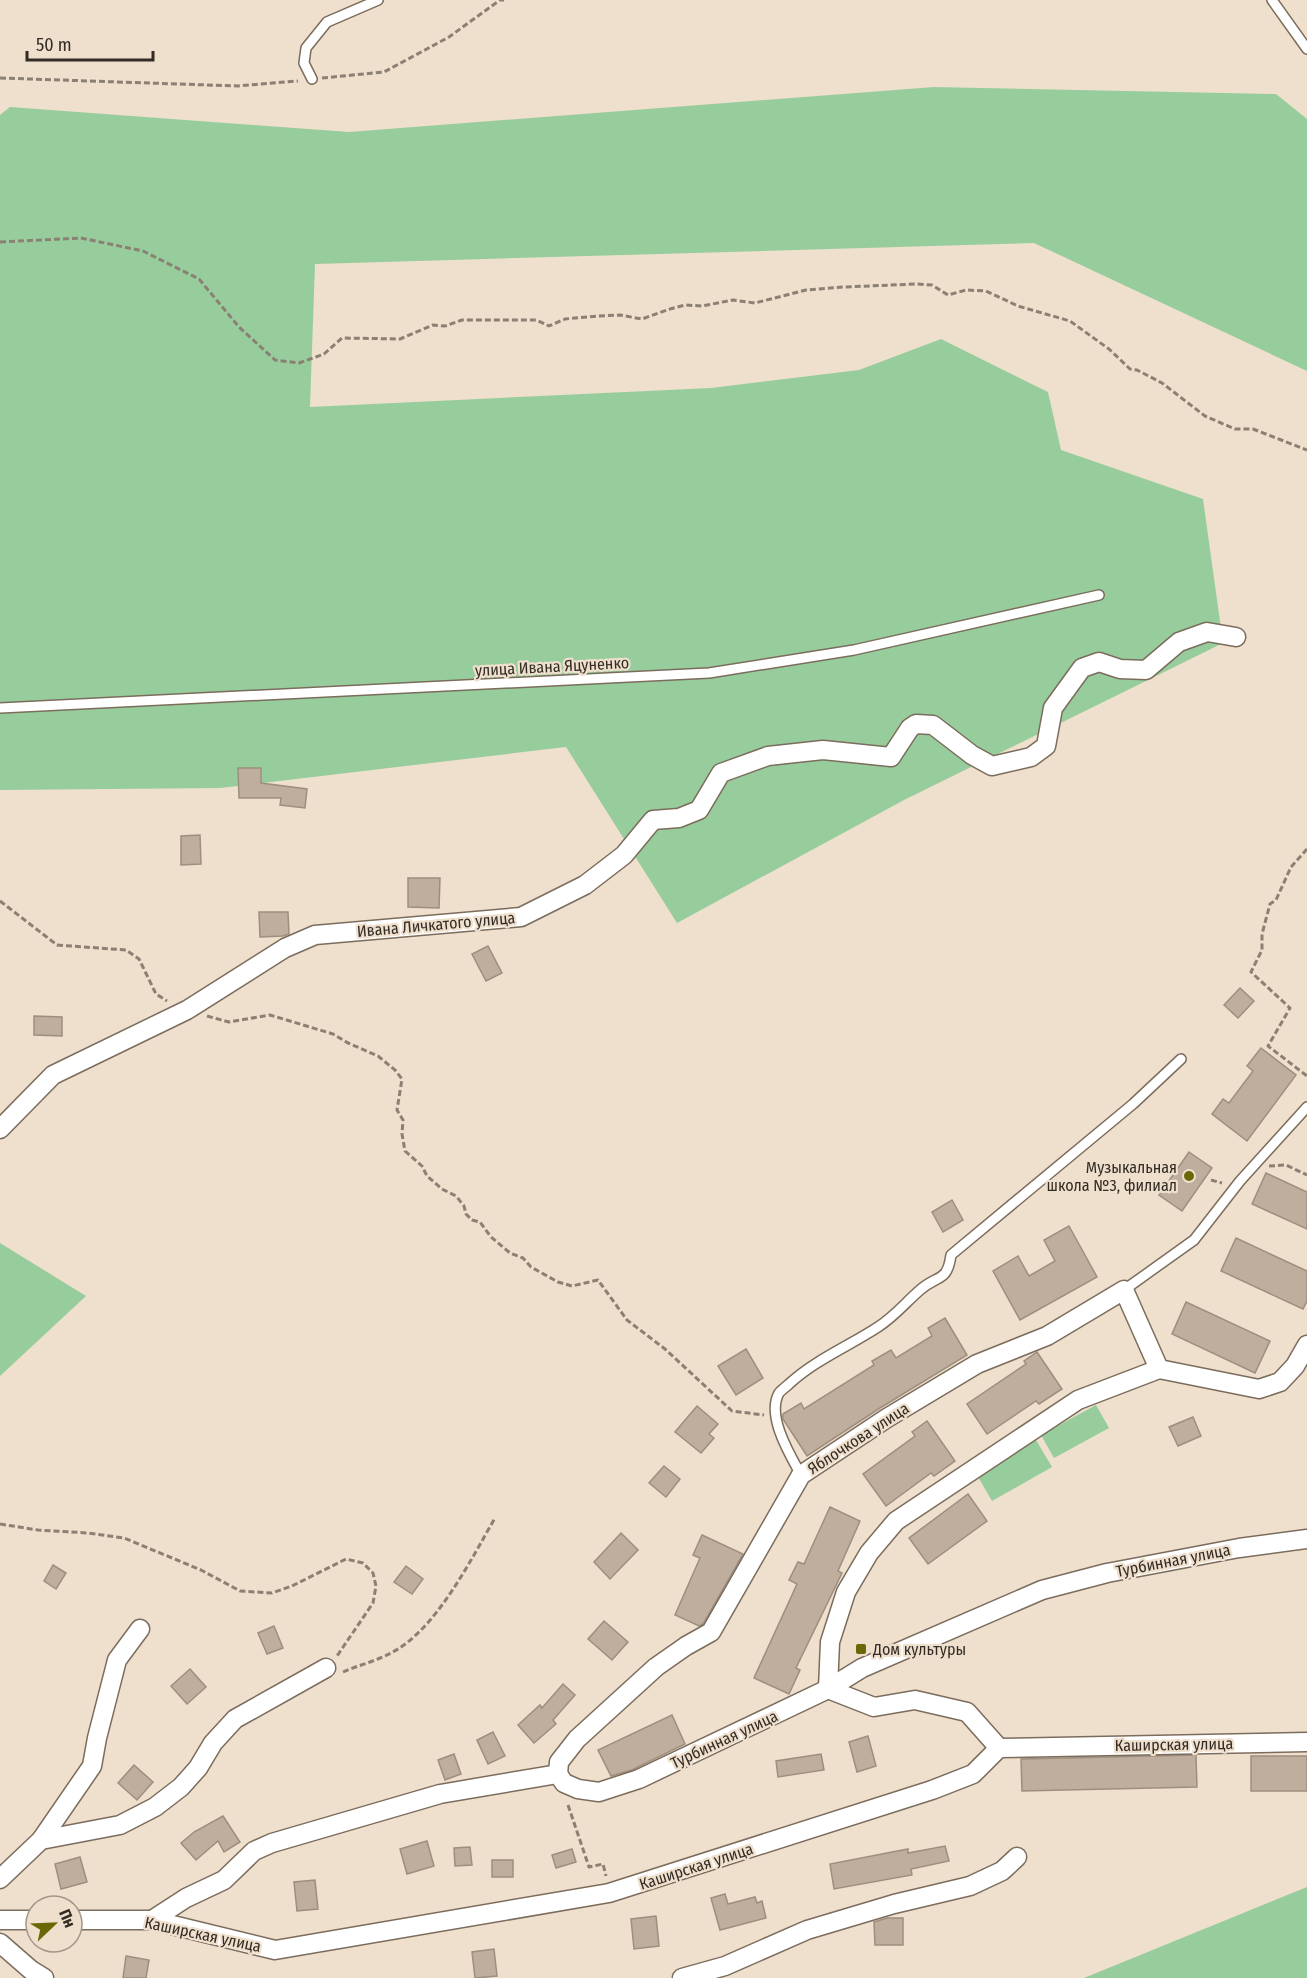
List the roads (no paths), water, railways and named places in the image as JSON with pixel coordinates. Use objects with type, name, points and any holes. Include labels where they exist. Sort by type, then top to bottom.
[{"type":"street","name":"Ивана Личкатого улица","points":[[0,1129],[54,1075],[189,1008],[285,948],[315,935],[521,917],[585,885],[624,855],[653,820],[679,818],[699,810],[721,773],[768,756],[823,750],[891,757],[910,728],[916,724],[933,725],[972,755],[992,766],[1031,757],[1046,746],[1053,708],[1082,668],[1099,662],[1120,669],[1146,670],[1179,642],[1207,632],[1236,637]]},
{"type":"street","points":[[1125,1290],[1159,1369]]},
{"type":"street","name":"Яблочкова улица","points":[[558,1774],[559,1762],[577,1740],[656,1667],[711,1632],[801,1475],[887,1418],[977,1364],[1047,1336],[1125,1290]]},
{"type":"street","points":[[999,1748],[967,1712],[915,1700],[874,1707],[828,1689],[830,1642],[846,1592],[868,1553],[897,1521],[1078,1400],[1159,1369],[1259,1389],[1280,1382],[1295,1366],[1307,1344]]},
{"type":"street","name":"Турбинная улица","points":[[558,1774],[564,1783],[578,1789],[599,1792],[639,1779],[828,1689],[862,1668],[1042,1590],[1107,1573],[1173,1560],[1307,1539]]},
{"type":"street","points":[[0,1879],[41,1840],[92,1766],[117,1660],[140,1629]]},
{"type":"street","points":[[41,1840],[120,1825],[155,1807],[181,1786],[198,1768],[213,1743],[235,1719],[326,1668]]},
{"type":"street","name":"Каширская улица","points":[[84,1920],[152,1920],[275,1950],[609,1893],[932,1790],[973,1774],[999,1748],[1307,1742]]},
{"type":"street","points":[[152,1920],[186,1898],[224,1880],[254,1851],[272,1843],[440,1794],[558,1774]]},
{"type":"street","points":[[682,1978],[725,1966],[807,1929],[894,1904],[970,1886],[1002,1871],[1017,1857]]},
{"type":"street","points":[[0,1920],[24,1920]]},
{"type":"street","points":[[0,1943],[31,1970],[44,1978]]},
{"type":"lane","points":[[312,79],[304,63],[306,48],[327,22],[378,0]]},
{"type":"lane","points":[[1272,0],[1307,49]]},
{"type":"lane","name":"улица Ивана Яцуненко","points":[[0,708],[709,673],[854,650],[1099,595]]},
{"type":"lane","points":[[801,1475],[783,1444],[775,1416],[778,1394],[803,1371],[879,1326],[898,1312],[921,1289],[943,1276],[949,1269],[951,1255],[1132,1104],[1181,1059]]},
{"type":"lane","points":[[1125,1290],[1194,1240],[1240,1181],[1307,1107]]},
{"type":"place","name":"Музыкальная школа №3, филиал","points":[[1189,1176]]},
{"type":"place","name":"Дом культуры","points":[[861,1649]]}]
